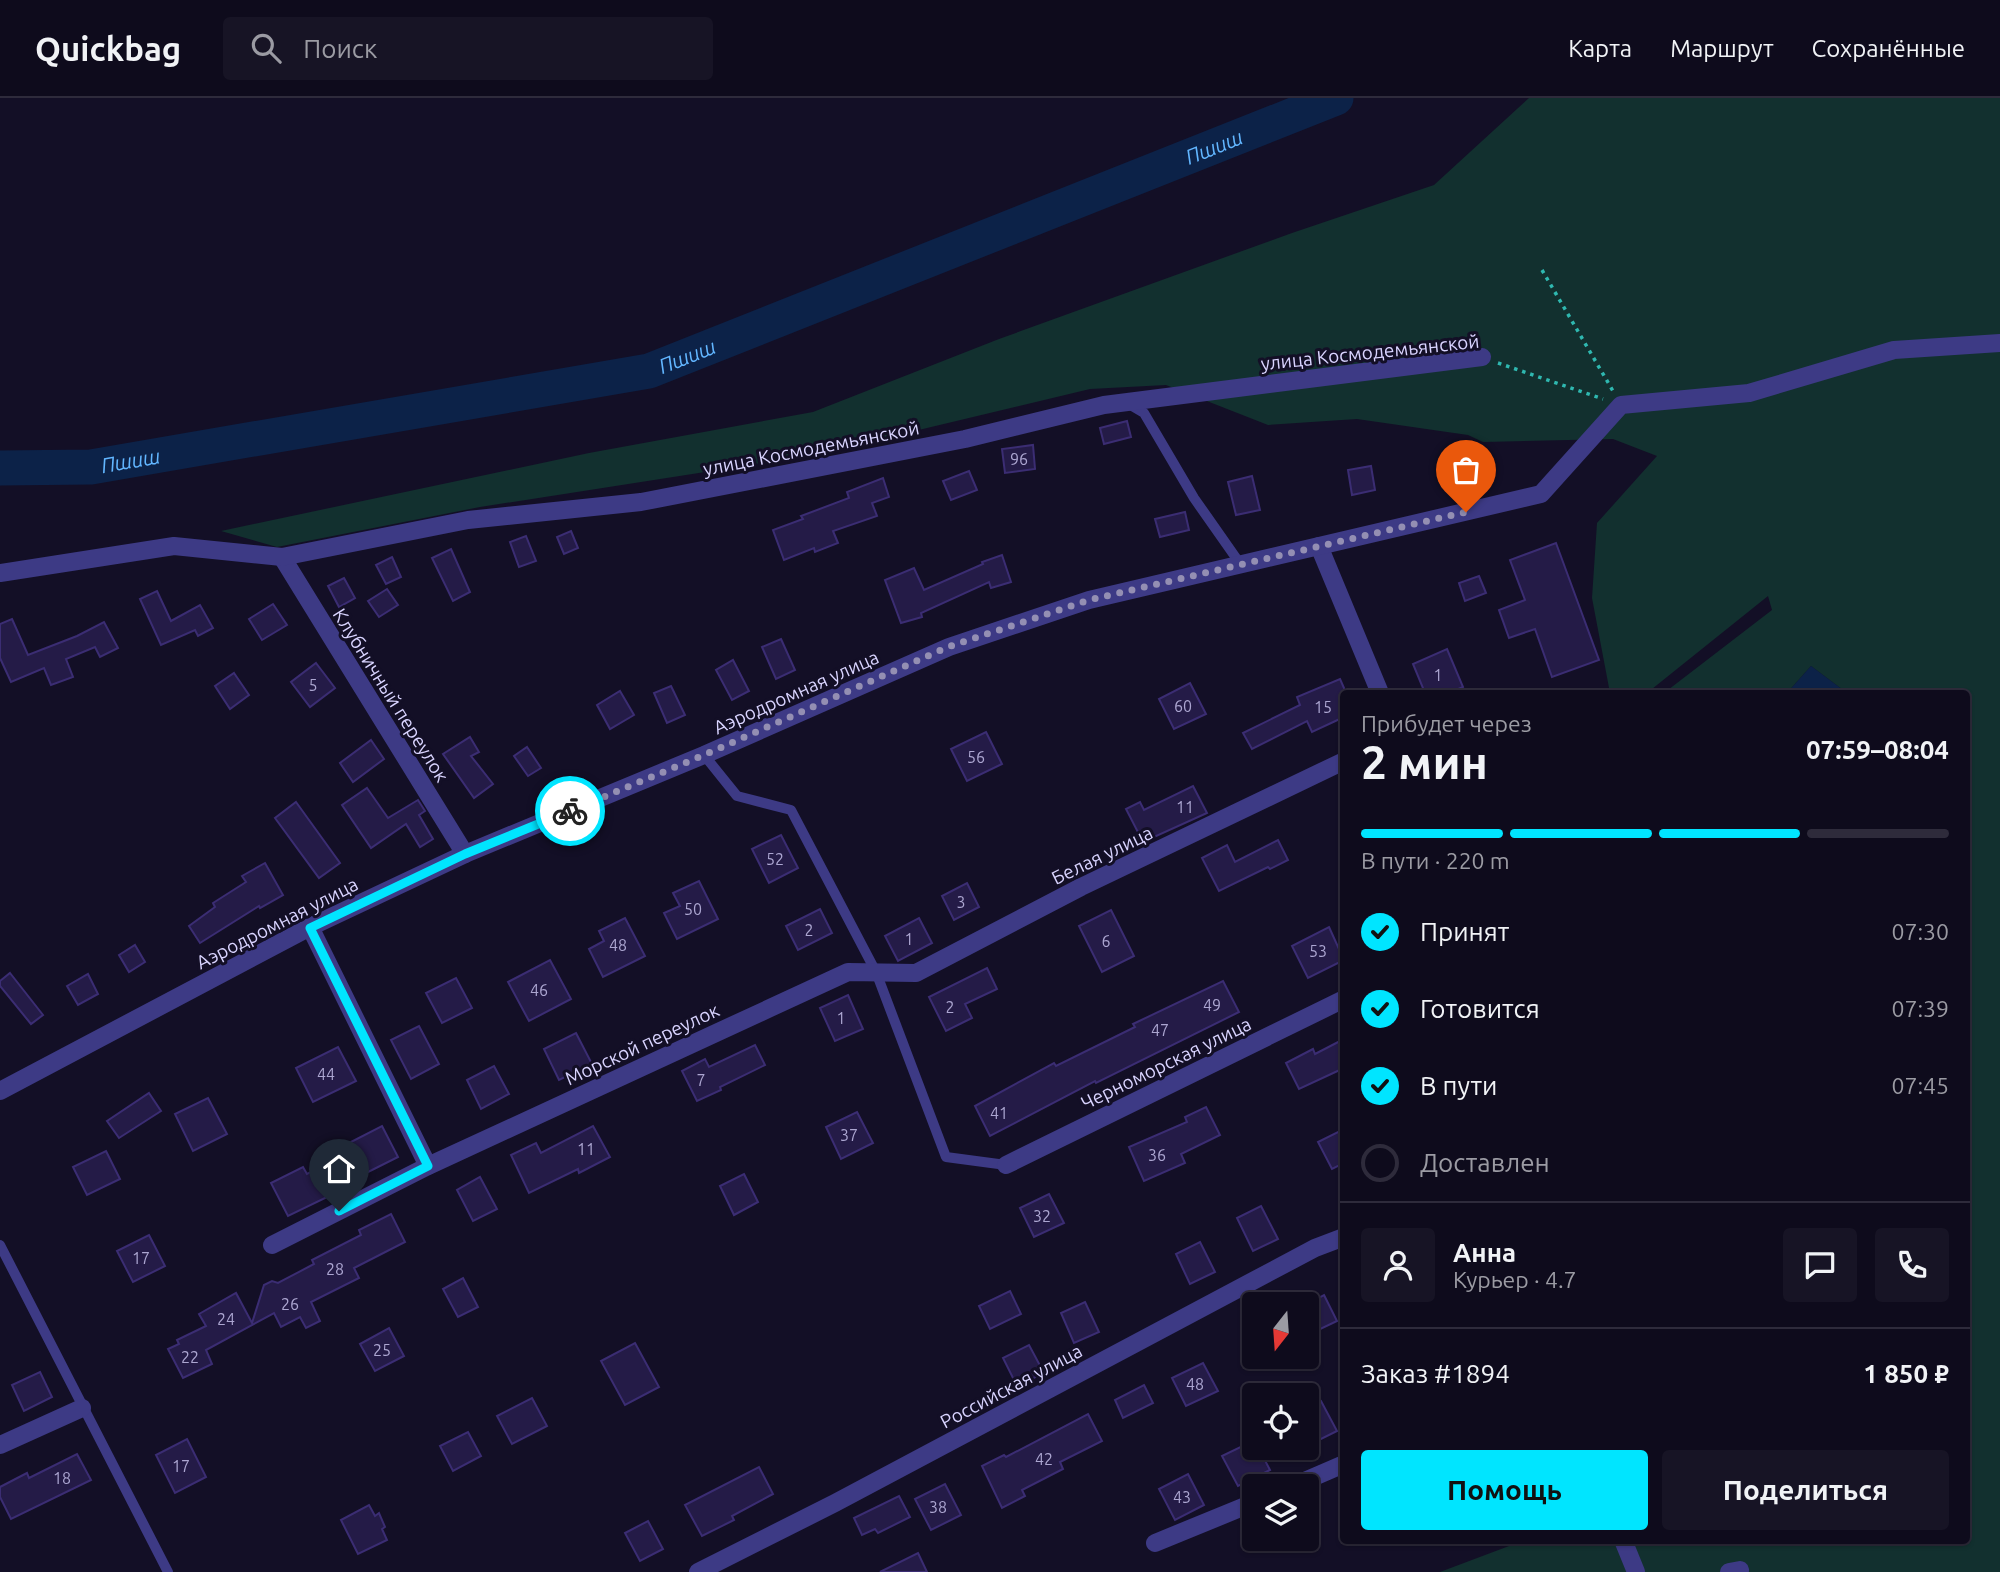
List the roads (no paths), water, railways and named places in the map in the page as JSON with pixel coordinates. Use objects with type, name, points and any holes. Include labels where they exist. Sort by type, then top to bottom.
[{"type":"street","name":"Аэродромная улица","points":[[0,1091],[310,928],[465,854],[704,755],[948,647],[1089,600],[1541,494],[1621,405],[1749,393],[1894,350],[2000,343]]},
{"type":"street","name":"улица Космодемьянской","points":[[0,573],[174,546],[282,556],[467,520],[654,500],[965,439],[1104,405],[1482,357]]},
{"type":"street","points":[[1319,547],[1379,690]]},
{"type":"street","name":"Клубничный переулок","points":[[282,556],[465,854]]},
{"type":"street","name":"Белая улица","points":[[876,972],[916,973],[1081,887],[1340,763]]},
{"type":"street","points":[[310,928],[428,1166]]},
{"type":"street","name":"Морской переулок","points":[[272,1245],[428,1166],[848,972],[876,972]]},
{"type":"street","name":"Черноморская улица","points":[[1006,1165],[1340,1001]]},
{"type":"street","name":"Российская улица","points":[[698,1572],[835,1503],[1315,1248],[1340,1239]]},
{"type":"street","points":[[0,1445],[82,1408]]},
{"type":"street","points":[[1319,1475],[1340,1466]]},
{"type":"street","points":[[1155,1543],[1242,1507]]},
{"type":"street","points":[[1625,1544],[1636,1572]]},
{"type":"lane","points":[[1127,402],[1144,413],[1194,498],[1241,565]]},
{"type":"lane","points":[[704,755],[737,796],[790,810],[876,972],[946,1157],[1006,1165]]},
{"type":"lane","points":[[0,1245],[168,1572]]},
{"type":"water","points":[[1811,666],[1843,690],[1790,690]]},
{"type":"waterway","name":"Пшиш","points":[[0,468],[91,467],[649,371],[1336,98]]}]
